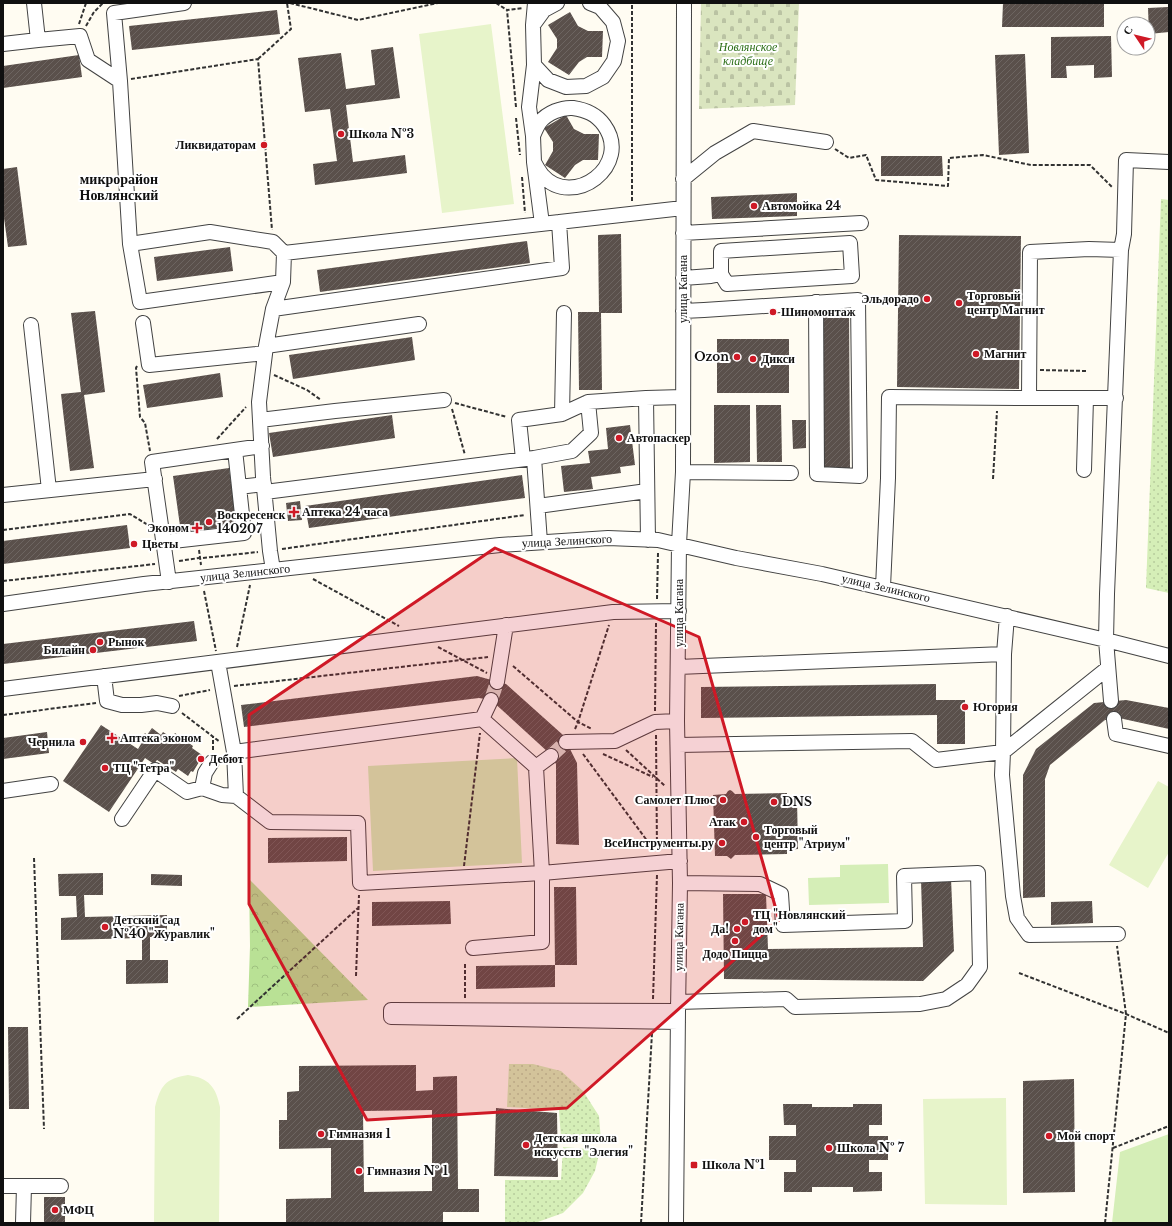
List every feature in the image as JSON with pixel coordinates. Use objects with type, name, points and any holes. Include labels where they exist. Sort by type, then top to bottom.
[{"type":"street","points":[[34,3],[38,40]]},
{"type":"street","points":[[184,3],[114,13],[120,81],[130,244],[140,302],[283,282]]},
{"type":"street","points":[[535,3],[532,26],[534,65],[530,107],[534,162],[542,224]]},
{"type":"street","points":[[532,26],[544,10],[557,3]]},
{"type":"street","points":[[534,65],[548,80],[566,87],[586,86],[603,77],[614,61],[618,41],[613,22],[600,7],[590,3]]},
{"type":"street","name":"улица Кагана","points":[[676,1223],[680,882],[678,744],[679,544],[683,472],[684,3]]},
{"type":"street","points":[[3,44],[77,37],[88,60],[120,81]]},
{"type":"street","points":[[533,136],[541,122],[553,112],[569,108],[585,110],[598,118],[605,126],[612,146],[609,162],[600,176],[587,185],[571,188],[556,184],[542,175],[534,162]]},
{"type":"street","points":[[683,179],[715,153],[753,131],[826,142]]},
{"type":"street","points":[[1111,701],[1106,640],[1121,250],[1124,234],[1126,160],[1169,162]]},
{"type":"street","points":[[284,253],[683,208]]},
{"type":"street","points":[[273,309],[562,268],[559,222]]},
{"type":"street","points":[[683,233],[861,223]]},
{"type":"street","points":[[130,244],[210,232],[273,242],[284,253],[283,282],[273,309],[265,349],[260,402],[264,488],[273,570]]},
{"type":"street","points":[[850,243],[852,276],[727,284],[721,274],[721,250],[850,243]]},
{"type":"street","points":[[1029,398],[1030,252],[1089,249],[1121,250]]},
{"type":"street","points":[[683,278],[721,274]]},
{"type":"street","points":[[683,312],[816,302],[858,300],[860,476],[817,474],[816,302]]},
{"type":"street","points":[[562,414],[564,313]]},
{"type":"street","points":[[143,323],[149,365],[265,349],[419,324]]},
{"type":"street","points":[[31,326],[49,490]]},
{"type":"street","points":[[540,542],[538,510],[529,458],[519,420],[562,414],[588,402],[683,397]]},
{"type":"street","points":[[883,587],[888,478],[889,397],[1116,398]]},
{"type":"street","points":[[646,398],[647,491],[653,540]]},
{"type":"street","points":[[1084,470],[1086,398]]},
{"type":"street","points":[[260,420],[444,400]]},
{"type":"street","points":[[239,487],[264,488],[468,466],[572,451],[591,433],[588,402]]},
{"type":"street","points":[[169,582],[152,462],[262,446]]},
{"type":"street","points":[[163,538],[244,534],[235,450]]},
{"type":"street","points":[[683,472],[791,473]]},
{"type":"street","points":[[3,495],[155,479]]},
{"type":"street","points":[[538,510],[647,491]]},
{"type":"street","name":"улица Зелинского","points":[[3,604],[169,582],[492,545],[598,537],[653,540],[679,544],[736,558],[883,587],[1169,656]]},
{"type":"street","points":[[3,689],[613,612],[679,611]]},
{"type":"street","points":[[1007,616],[1004,654],[1003,782],[1013,896],[1017,918],[1029,935],[1118,940]]},
{"type":"street","points":[[497,680],[506,626]]},
{"type":"street","points":[[678,667],[1004,654]]},
{"type":"street","points":[[218,662],[234,752],[236,796]]},
{"type":"street","points":[[678,744],[912,741],[936,760],[1003,752],[1108,668]]},
{"type":"street","points":[[104,676],[107,702],[122,705],[157,703],[172,706]]},
{"type":"street","points":[[482,719],[491,700]]},
{"type":"street","points":[[234,752],[482,719],[536,768],[542,873],[542,942],[473,948]]},
{"type":"street","points":[[1114,719],[1116,734],[1169,746]]},
{"type":"street","points":[[566,742],[615,741],[655,722],[678,721]]},
{"type":"street","points":[[536,768],[551,756]]},
{"type":"street","points":[[202,788],[205,773],[212,762]]},
{"type":"street","points":[[122,819],[155,770],[187,792],[202,788],[222,795],[236,796],[270,822],[358,823],[360,883],[542,873],[657,858],[680,861]]},
{"type":"street","points":[[3,791],[51,784]]},
{"type":"street","points":[[653,1016],[391,1010],[391,1017],[653,1016],[678,1011],[786,999],[795,1007],[920,1004],[946,999],[967,985],[980,966],[978,873],[904,876],[905,922],[783,925],[781,894],[760,884],[680,882]]},
{"type":"street","points":[[3,1186],[61,1186]]},
{"type":"street","points":[[24,1186],[24,1223]]},
{"type":"path","points":[[77,37],[86,3]]},
{"type":"path","points":[[77,37],[94,12],[103,3]]},
{"type":"path","points":[[120,81],[258,59],[291,29],[289,3],[358,20],[438,3]]},
{"type":"path","points":[[496,3],[506,10]]},
{"type":"path","points":[[632,3],[632,214]]},
{"type":"path","points":[[258,59],[263,138],[273,242]]},
{"type":"path","points":[[826,142],[849,158],[866,155],[876,180],[948,186],[949,158],[983,155],[1031,166],[1090,165],[1125,199]]},
{"type":"path","points":[[148,356],[136,368],[140,417],[145,423],[152,462]]},
{"type":"path","points":[[263,369],[307,390],[335,411]]},
{"type":"path","points":[[1029,370],[1086,371]]},
{"type":"path","points":[[202,455],[261,392]]},
{"type":"path","points":[[993,479],[998,397]]},
{"type":"path","points":[[468,466],[450,402],[519,420]]},
{"type":"path","points":[[3,582],[270,551],[538,510]]},
{"type":"path","points":[[3,530],[130,514],[163,538]]},
{"type":"path","points":[[641,1223],[653,1016],[657,858],[655,722],[656,612],[653,540]]},
{"type":"path","points":[[201,558],[201,564]]},
{"type":"path","points":[[311,578],[418,636]]},
{"type":"path","points":[[234,660],[250,584]]},
{"type":"path","points":[[199,592],[205,591],[218,662]]},
{"type":"path","points":[[566,742],[578,722],[613,612]]},
{"type":"path","points":[[437,647],[497,680]]},
{"type":"path","points":[[223,688],[501,656],[578,722]]},
{"type":"path","points":[[205,691],[179,696],[172,706],[213,737]]},
{"type":"path","points":[[3,715],[107,702]]},
{"type":"path","points":[[463,873],[482,719]]},
{"type":"path","points":[[583,753],[657,858]]},
{"type":"path","points":[[601,754],[656,779],[667,788]]},
{"type":"path","points":[[34,858],[44,1129]]},
{"type":"path","points":[[356,976],[360,883]]},
{"type":"path","points":[[237,1019],[358,908]]},
{"type":"path","points":[[1105,1223],[1126,1014],[1118,940]]},
{"type":"path","points":[[464,1011],[465,963]]},
{"type":"path","points":[[1019,973],[1126,1014],[1169,1033]]},
{"type":"path","points":[[1113,1148],[1169,1126]]},
{"type":"highlighted area","points":[[495,548],[699,637],[779,920],[567,1108],[367,1120],[249,904],[249,715]]},
{"type":"green space","name":"Новлянское кладбище","points":[[701,3],[799,3],[795,105],[699,109]]},
{"type":"green space","points":[[491,24],[514,204],[442,213],[419,34]]},
{"type":"green space","points":[[1161,199],[1169,200],[1169,593],[1146,588]]},
{"type":"green space","points":[[517,758],[522,863],[373,871],[368,766]]},
{"type":"green space","points":[[1158,781],[1169,787],[1169,852],[1148,888],[1109,865]]},
{"type":"green space","points":[[888,864],[889,903],[809,905],[808,878],[840,877],[840,865]]},
{"type":"green space","points":[[249,879],[368,1000],[248,1007],[250,946]]},
{"type":"green space","points":[[509,1064],[533,1064],[561,1071],[583,1091],[599,1116],[601,1141],[561,1138],[559,1110],[507,1107]]},
{"type":"green space","points":[[188,1075],[201,1078],[214,1089],[220,1107],[219,1223],[154,1223],[155,1107],[159,1093],[165,1084],[174,1079]]},
{"type":"green space","points":[[1006,1098],[1007,1205],[925,1204],[923,1099]]},
{"type":"green space","points":[[1169,1134],[1169,1223],[1112,1223],[1120,1152]]},
{"type":"green space","points":[[563,1147],[600,1150],[595,1171],[583,1193],[563,1213],[535,1223],[505,1223],[505,1180],[561,1180]]},
{"type":"building","points":[[1003,3],[1104,3],[1104,27],[1002,27]]},
{"type":"building","points":[[1168,7],[1169,32],[1156,33],[1156,16],[1148,16],[1148,8]]},
{"type":"building","points":[[277,10],[280,34],[132,50],[129,26]]},
{"type":"building","points":[[570,12],[578,26],[588,31],[603,31],[602,57],[587,57],[579,62],[569,75],[548,62],[557,48],[557,39],[548,25]]},
{"type":"building","points":[[1111,36],[1112,77],[1094,78],[1094,65],[1066,66],[1067,78],[1051,78],[1051,37]]},
{"type":"building","name":"Школа №3","points":[[393,47],[400,98],[346,105],[353,162],[405,155],[407,173],[315,185],[313,164],[337,161],[330,109],[305,112],[298,58],[341,53],[346,89],[375,85],[371,50]]},
{"type":"building","points":[[1025,54],[1029,153],[999,155],[995,55]]},
{"type":"building","points":[[79,55],[82,77],[3,88],[3,66]]},
{"type":"building","points":[[566,115],[574,129],[584,134],[599,134],[598,160],[583,160],[575,165],[565,178],[545,165],[553,151],[553,142],[544,128]]},
{"type":"building","points":[[881,156],[942,156],[943,176],[881,176]]},
{"type":"building","points":[[17,167],[27,245],[8,247],[4,218],[3,219],[3,169]]},
{"type":"building","name":"Автомойка 24","points":[[797,193],[797,216],[712,219],[711,197]]},
{"type":"building","points":[[621,234],[622,313],[601,313],[602,390],[579,390],[578,312],[599,312],[598,235]]},
{"type":"building","name":"Торговый центр Магнит","points":[[899,235],[1021,236],[1019,389],[897,387]]},
{"type":"building","points":[[527,241],[530,263],[320,292],[317,270]]},
{"type":"building","points":[[230,247],[233,271],[157,281],[154,257]]},
{"type":"building","points":[[822,305],[849,305],[850,470],[823,470]]},
{"type":"building","points":[[95,311],[105,392],[84,395],[94,468],[70,471],[61,394],[81,392],[71,313]]},
{"type":"building","points":[[412,337],[415,360],[293,379],[289,355]]},
{"type":"building","name":"Дикси","points":[[717,339],[789,339],[789,393],[717,393]]},
{"type":"building","points":[[220,373],[223,397],[147,408],[143,385]]},
{"type":"building","points":[[714,405],[750,405],[750,462],[714,463]]},
{"type":"building","points":[[756,405],[781,405],[782,462],[757,462]]},
{"type":"building","points":[[392,415],[395,438],[273,457],[269,433]]},
{"type":"building","points":[[792,420],[806,420],[806,448],[793,449]]},
{"type":"building","points":[[630,425],[635,465],[620,467],[621,473],[591,477],[593,489],[564,492],[561,466],[590,463],[588,451],[608,449],[606,428]]},
{"type":"building","points":[[229,468],[237,525],[181,533],[173,476]]},
{"type":"building","points":[[522,475],[525,498],[309,528],[305,506]]},
{"type":"building","name":"Аптека 24 часа","points":[[300,501],[302,520],[288,521],[286,503]]},
{"type":"building","points":[[127,525],[130,548],[3,564],[3,541]]},
{"type":"building","name":"Рынок","points":[[194,621],[197,641],[3,664],[3,644]]},
{"type":"building","points":[[477,676],[506,684],[563,735],[577,763],[579,845],[556,844],[556,764],[549,753],[491,700],[479,698],[244,727],[241,705]]},
{"type":"building","points":[[936,684],[936,700],[965,700],[965,744],[937,744],[937,715],[701,718],[701,687]]},
{"type":"building","points":[[1126,700],[1169,708],[1169,729],[1119,718],[1105,720],[1050,765],[1045,779],[1045,897],[1023,898],[1023,775],[1036,749],[1094,703]]},
{"type":"building","name":"ТЦ \"Тетра\"","points":[[101,725],[138,749],[141,744],[139,742],[145,733],[147,735],[152,728],[161,735],[163,732],[172,738],[175,733],[193,746],[192,748],[202,755],[197,761],[199,762],[193,772],[191,771],[188,776],[178,769],[176,772],[157,760],[154,764],[145,758],[109,812],[63,781]]},
{"type":"building","points":[[47,732],[49,753],[3,759],[3,738]]},
{"type":"building","name":"Торговый центр \"Атриум\"","points":[[730,790],[735,794],[787,793],[787,799],[797,799],[798,849],[787,850],[787,854],[735,855],[731,859],[727,856],[715,856],[713,795],[726,794]]},
{"type":"building","points":[[347,837],[347,861],[268,863],[268,838]]},
{"type":"building","points":[[103,873],[103,895],[84,895],[85,917],[167,915],[167,937],[150,937],[150,960],[168,960],[168,983],[126,984],[126,960],[142,960],[142,938],[61,940],[61,918],[77,917],[76,896],[59,896],[58,874]]},
{"type":"building","points":[[151,874],[182,875],[182,886],[151,885]]},
{"type":"building","points":[[951,878],[954,951],[923,981],[724,979],[723,894],[766,894],[768,949],[923,947],[921,880]]},
{"type":"building","points":[[554,887],[576,887],[577,965],[555,965]]},
{"type":"building","points":[[450,901],[451,924],[372,926],[372,902]]},
{"type":"building","points":[[1092,901],[1093,923],[1051,925],[1051,902]]},
{"type":"building","points":[[555,965],[555,987],[476,989],[476,966]]},
{"type":"building","points":[[8,1027],[28,1027],[29,1109],[9,1109]]},
{"type":"building","name":"Гимназия 1","points":[[416,1065],[416,1091],[433,1090],[433,1077],[457,1076],[458,1189],[479,1189],[479,1212],[443,1212],[443,1223],[286,1223],[286,1199],[331,1198],[331,1148],[279,1149],[279,1120],[287,1120],[287,1092],[299,1091],[299,1066]],"holes":[[[432,1110],[432,1191],[364,1192],[363,1111]]]},
{"type":"building","name":"Мой спорт","points":[[1074,1079],[1075,1192],[1023,1193],[1023,1081]]},
{"type":"building","name":"Школа № 7","points":[[783,1104],[812,1104],[812,1107],[853,1107],[853,1104],[882,1104],[882,1125],[869,1125],[869,1136],[888,1136],[888,1160],[869,1160],[869,1172],[882,1172],[882,1191],[853,1192],[853,1187],[812,1187],[812,1192],[784,1192],[784,1172],[796,1172],[796,1160],[769,1160],[769,1136],[796,1136],[796,1125],[784,1125]]},
{"type":"building","name":"Детская школа искусств \"Элегия\"","points":[[496,1108],[557,1113],[558,1177],[494,1176]]},
{"type":"building","name":"МФЦ","points":[[44,1197],[65,1197],[65,1223],[44,1223]]},
{"type":"tunnel","points":[[491,700],[497,682]]},
{"type":"tunnel","points":[[551,756],[566,742]]},
{"type":"place","name":"Школа №3","points":[[341,134]]},
{"type":"place","name":"Ликвидаторам","points":[[264,145]]},
{"type":"place","name":"Автомойка 24","points":[[754,206]]},
{"type":"place","name":"Эльдорадо","points":[[927,299]]},
{"type":"place","name":"Торговый центр Магнит","points":[[959,303]]},
{"type":"place","name":"Шиномонтаж","points":[[773,312]]},
{"type":"place","name":"Магнит","points":[[976,354]]},
{"type":"place","name":"Ozon","points":[[737,357]]},
{"type":"place","name":"Дикси","points":[[753,359]]},
{"type":"place","name":"Автопаскер","points":[[619,438]]},
{"type":"place","name":"Аптека 24 часа","points":[[294,512]]},
{"type":"place","name":"Воскресенск 140207","points":[[209,522]]},
{"type":"place","name":"Эконом","points":[[197,528]]},
{"type":"place","name":"Цветы","points":[[134,544]]},
{"type":"place","name":"Рынок","points":[[100,642]]},
{"type":"place","name":"Билайн","points":[[93,650]]},
{"type":"place","name":"Югория","points":[[965,707]]},
{"type":"place","name":"Аптека эконом","points":[[112,738]]},
{"type":"place","name":"Чернила","points":[[83,742]]},
{"type":"place","name":"Дебют","points":[[201,759]]},
{"type":"place","name":"ТЦ \"Тетра\"","points":[[105,768]]},
{"type":"place","name":"Самолет Плюс","points":[[723,800]]},
{"type":"place","name":"DNS","points":[[774,802]]},
{"type":"place","name":"Атак","points":[[744,822]]},
{"type":"place","name":"Торговый центр \"Атриум\"","points":[[756,837]]},
{"type":"place","name":"ВсеИнструменты.ру","points":[[722,843]]},
{"type":"place","name":"ТЦ \"Новлянский дом\"","points":[[745,922]]},
{"type":"place","name":"Детский сад №40 \"Журавлик\"","points":[[105,927]]},
{"type":"place","name":"Да!","points":[[737,929]]},
{"type":"place","name":"Додо Пицца","points":[[735,941]]},
{"type":"place","name":"Гимназия 1","points":[[321,1134]]},
{"type":"place","name":"Мой спорт","points":[[1049,1136]]},
{"type":"place","name":"Детская школа искусств \"Элегия\"","points":[[526,1145]]},
{"type":"place","name":"Школа № 7","points":[[829,1148]]},
{"type":"place","name":"Школа №1","points":[[694,1165]]},
{"type":"place","name":"Гимназия № 1","points":[[359,1171]]},
{"type":"place","name":"МФЦ","points":[[55,1210]]},
{"type":"district","name":"микрорайон Новлянский","points":[[119,188]]}]
